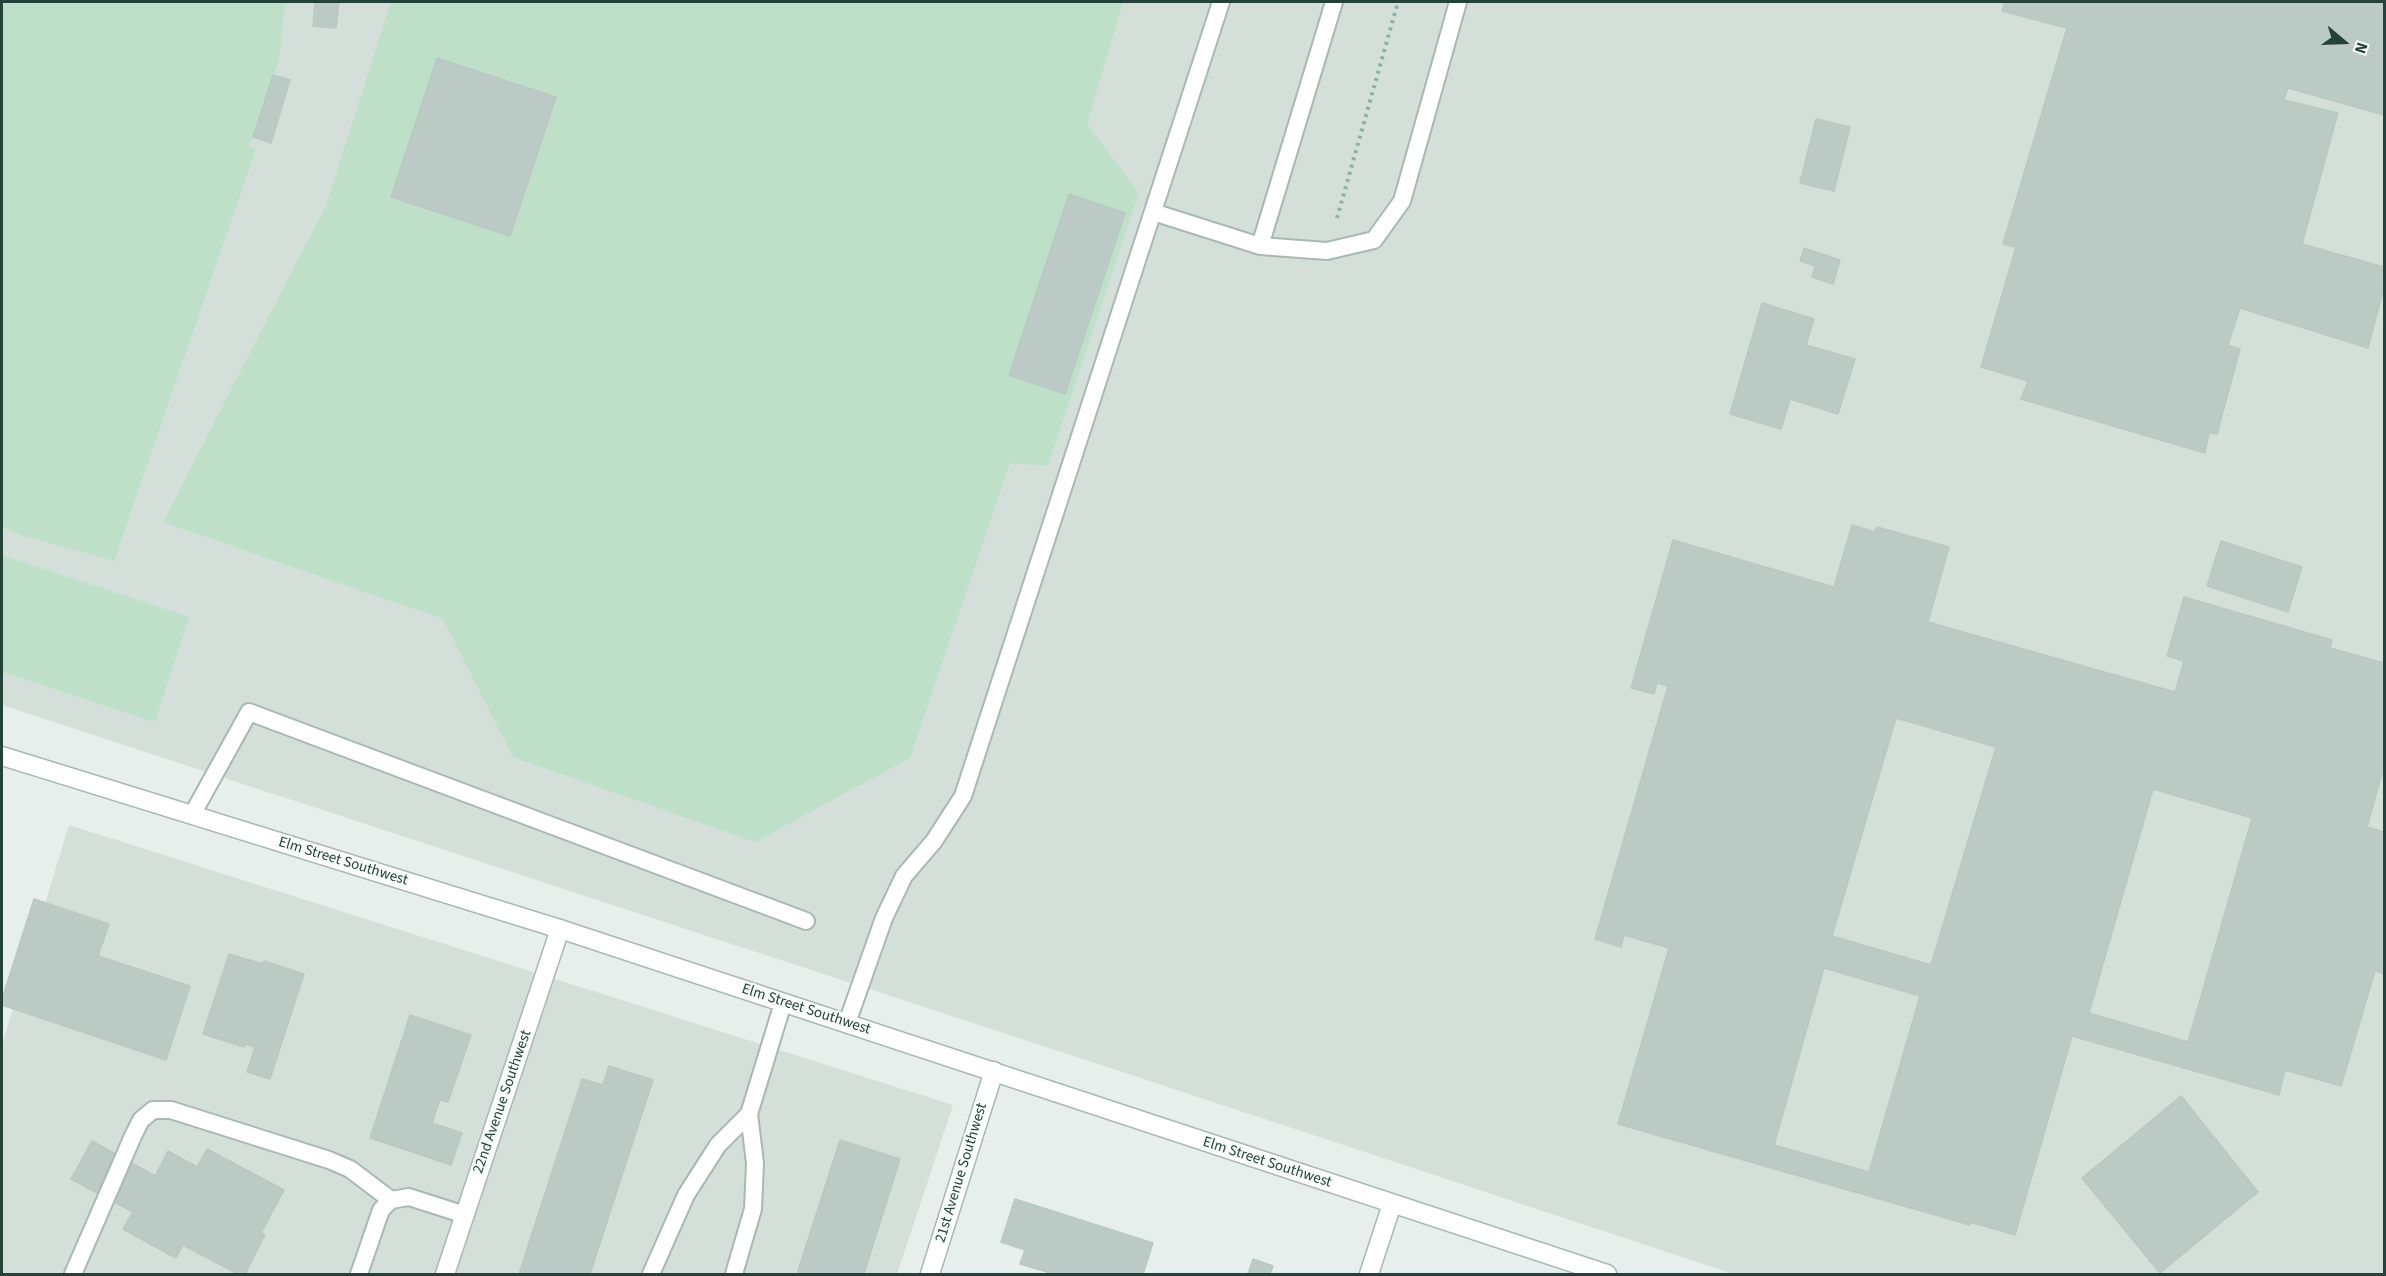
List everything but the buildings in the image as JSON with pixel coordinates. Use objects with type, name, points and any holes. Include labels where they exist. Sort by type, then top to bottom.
[{"type":"street","name":"Elm Street Southwest","points":[[2,756],[560,929],[1607,1275]]},
{"type":"street","name":"22nd Avenue Southwest","points":[[445,1275],[560,929]]},
{"type":"street","name":"21st Avenue Southwest","points":[[930,1275],[994,1071]]},
{"type":"street","points":[[1369,1275],[1392,1204]]},
{"type":"lane","points":[[847,1023],[884,918],[904,876],[934,841],[963,796],[1221,2]]},
{"type":"lane","points":[[1260,246],[1334,2]]},
{"type":"lane","points":[[1153,212],[1260,246],[1327,251],[1374,240],[1402,201],[1458,2]]},
{"type":"lane","points":[[192,815],[249,712],[806,921]]},
{"type":"lane","points":[[734,1275],[753,1209],[755,1163],[749,1114],[783,1003]]},
{"type":"lane","points":[[74,1275],[133,1136],[141,1120],[153,1110],[171,1110],[328,1160],[350,1169],[391,1200]]},
{"type":"lane","points":[[651,1275],[686,1195],[718,1145],[749,1114]]},
{"type":"lane","points":[[359,1275],[381,1210],[391,1200],[409,1197],[465,1215]]},
{"type":"path","points":[[1327,251],[1398,2]]},
{"type":"shaded area","points":[[2,2],[2384,2],[2384,1274],[1733,1274],[2,705]]},
{"type":"shaded area","points":[[69,825],[953,1105],[897,1274],[2,1274],[2,1045]]},
{"type":"green space","points":[[2,2],[285,2],[279,60],[249,147],[256,149],[114,561],[24,536],[2,527]]},
{"type":"green space","points":[[391,2],[1123,2],[1087,124],[1139,193],[1048,466],[1010,463],[910,758],[755,842],[513,757],[443,619],[163,522],[326,205]]},
{"type":"green space","points":[[2,555],[189,617],[155,722],[2,672]]}]
